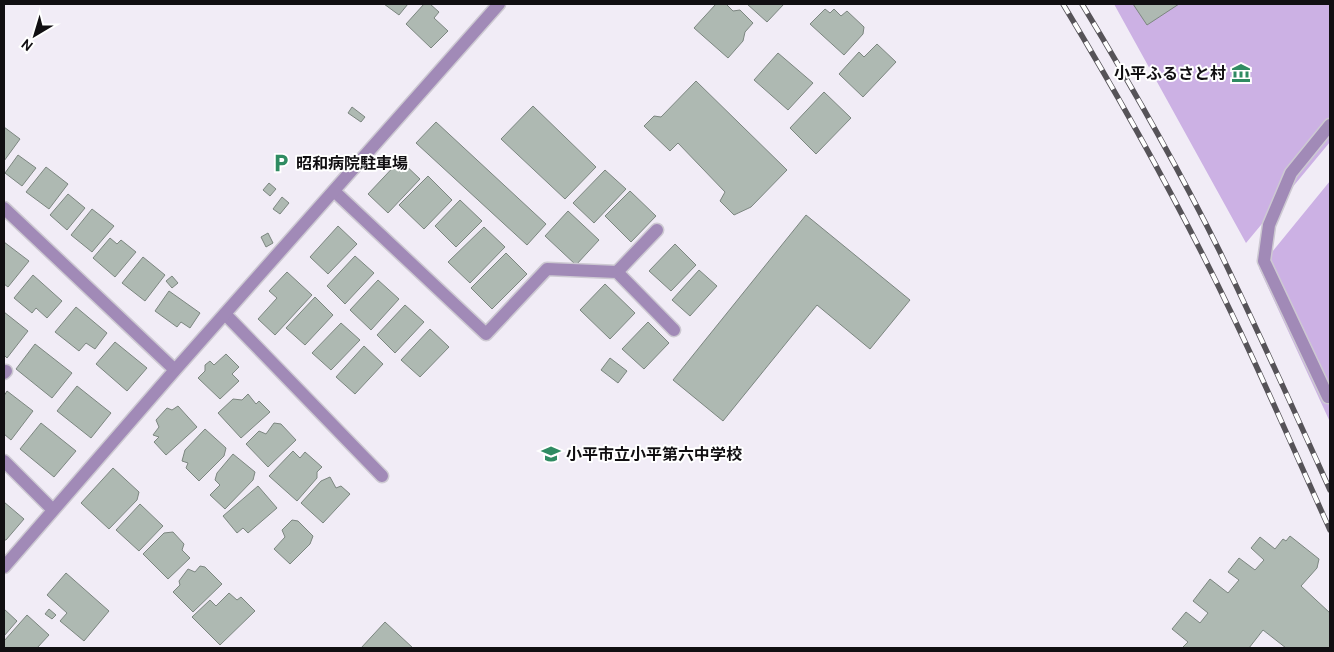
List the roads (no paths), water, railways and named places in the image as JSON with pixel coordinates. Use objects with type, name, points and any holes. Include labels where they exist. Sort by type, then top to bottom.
[{"type":"street","points":[[4,567],[499,4]]},
{"type":"street","points":[[1328,397],[1264,261],[1269,225],[1291,173],[1330,125]]},
{"type":"street","points":[[334,191],[486,334],[547,269],[617,272],[674,330]]},
{"type":"street","points":[[4,208],[176,370]]},
{"type":"street","points":[[617,272],[656,230]]},
{"type":"street","points":[[225,314],[382,476]]},
{"type":"street","points":[[4,462],[54,510]]},
{"type":"railway","points":[[1063,4],[1149,153],[1209,267],[1330,530]]},
{"type":"railway","points":[[1082,4],[1154,126],[1204,220],[1330,490]]},
{"type":"place","name":"小平ふるさと村","points":[[1241,73]]},
{"type":"place","name":"昭和病院駐車場","points":[[281,163]]},
{"type":"place","name":"小平市立小平第六中学校","points":[[551,454]]}]
